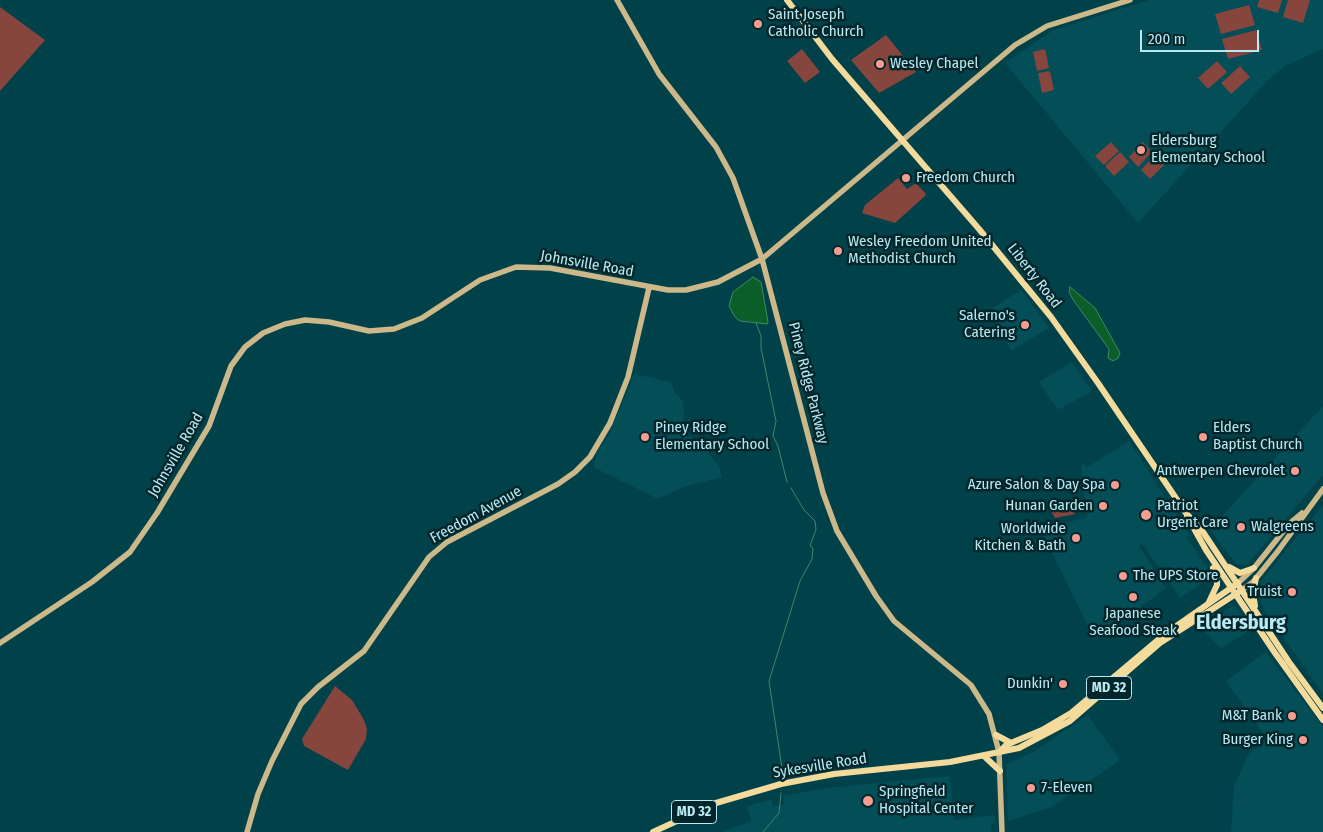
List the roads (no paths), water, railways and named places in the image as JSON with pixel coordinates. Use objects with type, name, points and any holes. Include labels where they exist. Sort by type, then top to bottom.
[{"type":"main road","name":"Liberty Road","points":[[787,0],[832,59],[979,229],[1050,317],[1098,383],[1186,512],[1203,532],[1323,708]]},
{"type":"main road","name":"Liberty Road","points":[[1186,512],[1206,550],[1231,588],[1323,720]]},
{"type":"main road","points":[[1206,550],[1217,577],[1215,591],[1208,604]]},
{"type":"main road","points":[[1224,563],[1240,573],[1254,568]]},
{"type":"main road","points":[[1256,578],[1253,593],[1256,610]]},
{"type":"main road","name":"Sykesville Road","points":[[999,752],[1011,743],[1071,713],[1149,646],[1238,583]]},
{"type":"main road","name":"Sykesville Road","points":[[652,832],[716,803],[781,784],[828,774],[940,764],[1019,748],[1064,725],[1154,648],[1242,590]]},
{"type":"main road","points":[[996,735],[1011,743]]},
{"type":"main road","points":[[984,756],[1000,771]]},
{"type":"street","name":"Piney Ridge Parkway","points":[[617,0],[659,74],[716,147],[730,171],[762,259],[823,493],[837,531],[871,588],[894,621],[971,686],[985,704],[996,735],[999,752],[1002,832]]},
{"type":"street","name":"Johnsville Road","points":[[0,643],[92,582],[130,552],[157,513],[209,426],[231,366],[245,347],[263,333],[285,324],[305,320],[329,322],[369,331],[394,329],[422,318],[480,280],[516,267],[550,268],[649,288],[686,290],[728,278],[762,259],[904,142],[1001,56],[1036,32],[1062,21],[1130,0]]},
{"type":"street","name":"Freedom Avenue","points":[[247,832],[265,777],[301,704],[318,686],[364,651],[428,557],[447,542],[558,484],[575,472],[593,452],[610,423],[628,377],[649,288]]},
{"type":"street","name":"Sykesville Road","points":[[1242,590],[1256,578],[1296,528],[1305,511],[1323,489]]},
{"type":"street","name":"Sykesville Road","points":[[1238,583],[1254,568],[1290,523],[1305,511]]},
{"type":"waterway","points":[[756,323],[761,336],[761,348],[776,421],[773,436],[778,446],[787,482]]},
{"type":"waterway","points":[[783,775],[769,681],[800,581],[812,559],[813,548],[810,546],[816,529],[815,521],[804,510],[791,488]]},
{"type":"waterway","points":[[763,832],[779,813],[781,793]]},
{"type":"place","name":"Saint Joseph Catholic Church","points":[[758,24]]},
{"type":"place","name":"Wesley Chapel","points":[[880,64]]},
{"type":"place","name":"Eldersburg Elementary School","points":[[1141,150]]},
{"type":"place","name":"Freedom Church","points":[[906,178]]},
{"type":"place","name":"Wesley Freedom United Methodist Church","points":[[838,251]]},
{"type":"place","name":"Salerno's Catering","points":[[1025,325]]},
{"type":"place","name":"Piney Ridge Elementary School","points":[[645,437]]},
{"type":"place","name":"Elders Baptist Church","points":[[1203,437]]},
{"type":"place","name":"Antwerpen Chevrolet","points":[[1295,471]]},
{"type":"place","name":"Azure Salon & Day Spa","points":[[1115,485]]},
{"type":"place","name":"Hunan Garden","points":[[1103,506]]},
{"type":"place","name":"Patriot Urgent Care","points":[[1146,515]]},
{"type":"place","name":"Walgreens","points":[[1241,527]]},
{"type":"place","name":"Worldwide Kitchen & Bath","points":[[1076,538]]},
{"type":"place","name":"The UPS Store","points":[[1123,576]]},
{"type":"place","name":"Truist","points":[[1292,592]]},
{"type":"place","name":"Japanese Seafood Steak","points":[[1133,597]]},
{"type":"place","name":"Dunkin'","points":[[1063,684]]},
{"type":"place","name":"M&T Bank","points":[[1292,716]]},
{"type":"place","name":"Burger King","points":[[1303,740]]},
{"type":"place","name":"7-Eleven","points":[[1031,788]]},
{"type":"place","name":"Springfield Hospital Center","points":[[868,801]]},
{"type":"district","name":"Eldersburg","points":[[1241,623]]}]
